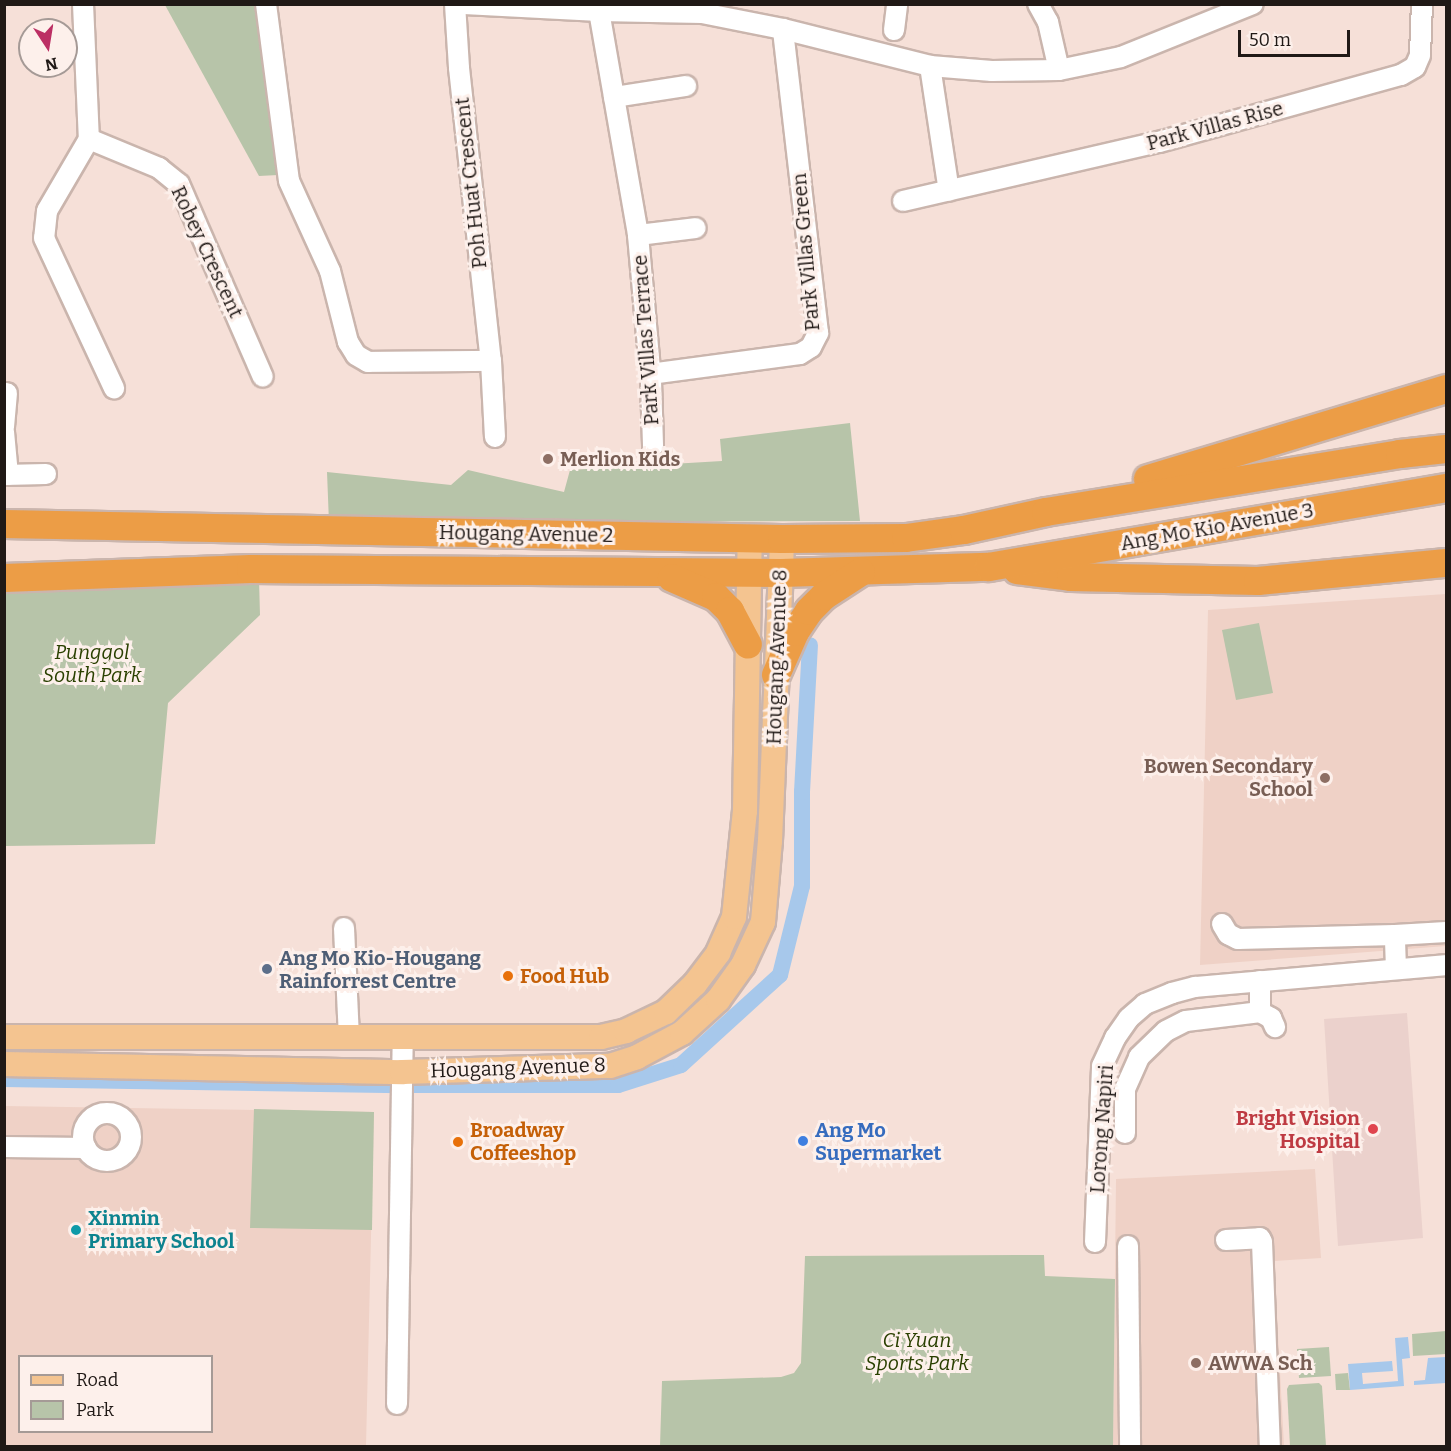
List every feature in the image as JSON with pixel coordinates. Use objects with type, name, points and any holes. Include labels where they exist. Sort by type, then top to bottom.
[{"type":"highway","points":[[1046,512],[1446,389]]},
{"type":"highway","points":[[1046,512],[1400,454],[1446,450]]},
{"type":"highway","name":"Ang Mo Kio Avenue 3","points":[[989,567],[1446,489]]},
{"type":"highway","name":"Hougang Avenue 2","points":[[4,524],[782,539],[906,538],[964,530],[1046,512]]},
{"type":"highway","points":[[989,567],[1071,577],[1258,581],[1446,563]]},
{"type":"highway","name":"Hougang Avenue 2","points":[[4,578],[251,569],[781,573],[989,567]]},
{"type":"highway","points":[[657,572],[716,597],[730,611],[748,645]]},
{"type":"highway","points":[[776,675],[795,632],[809,611],[824,596],[861,572]]},
{"type":"main road","name":"Hougang Avenue 8","points":[[4,1037],[601,1037],[626,1031],[666,1012],[695,984],[718,953],[734,917],[745,811],[750,538]]},
{"type":"main road","name":"Hougang Avenue 8","points":[[4,1064],[296,1069],[402,1078],[610,1066],[637,1057],[682,1033],[718,1000],[743,965],[763,922],[770,841],[782,539]]},
{"type":"main road","points":[[81,1036],[82,1064]]},
{"type":"main road","points":[[294,1037],[296,1069]]},
{"type":"street","points":[[83,4],[89,139],[47,211],[44,238],[114,388]]},
{"type":"street","points":[[266,4],[289,181],[330,271],[348,342],[352,349],[368,362],[491,361]]},
{"type":"street","points":[[894,30],[897,4]]},
{"type":"street","points":[[1038,4],[1048,22],[1059,70]]},
{"type":"street","points":[[466,5],[599,12],[702,13],[783,29],[930,66],[992,71],[1059,70],[1121,57],[1252,4]]},
{"type":"street","name":"Park Villas Rise","points":[[903,201],[1159,142],[1401,75],[1415,67],[1420,55],[1422,4]]},
{"type":"street","name":"Poh Huat Crescent","points":[[466,5],[459,68],[491,361],[495,437]]},
{"type":"street","name":"Park Villas Terrace","points":[[599,12],[638,235],[650,374],[653,446]]},
{"type":"street","name":"Park Villas Green","points":[[650,374],[800,354],[811,347],[818,333],[783,29]]},
{"type":"street","points":[[930,66],[949,191]]},
{"type":"street","points":[[614,97],[686,86]]},
{"type":"street","name":"Robey Crescent","points":[[89,139],[159,168],[179,184],[263,377]]},
{"type":"street","name":"Park Villas Terrace","points":[[638,235],[696,228]]},
{"type":"street","points":[[7,393],[4,430],[6,475],[46,474]]},
{"type":"street","points":[[1222,924],[1228,934],[1238,939],[1446,932]]},
{"type":"street","points":[[344,928],[349,1037]]},
{"type":"street","points":[[1395,935],[1396,969],[1446,965]]},
{"type":"street","name":"Lorong Napiri","points":[[1095,1242],[1102,1066],[1115,1038],[1129,1018],[1145,1004],[1195,987],[1396,969]]},
{"type":"street","points":[[1260,981],[1260,1011]]},
{"type":"street","points":[[1125,1133],[1125,1089],[1139,1057],[1166,1031],[1186,1021],[1260,1011],[1271,1018],[1275,1027]]},
{"type":"street","points":[[397,1404],[403,1038]]},
{"type":"street","points":[[4,1147],[86,1148]]},
{"type":"street","points":[[1226,1240],[1260,1238],[1262,1242],[1270,1446]]},
{"type":"street","points":[[1128,1246],[1130,1446]]},
{"type":"shaded area","name":"Bowen Secondary School","points":[[1446,594],[1446,946],[1200,965],[1208,610]]},
{"type":"shaded area","name":"Bright Vision Hospital","points":[[1407,1013],[1423,1238],[1338,1246],[1324,1019]]},
{"type":"shaded area","points":[[5,1106],[374,1112],[366,1446],[5,1446]]},
{"type":"shaded area","name":"AWWA Sch","points":[[1315,1169],[1321,1258],[1274,1261],[1284,1446],[1113,1446],[1116,1179]]},
{"type":"green space","points":[[165,5],[257,5],[278,175],[259,176]]},
{"type":"green space","points":[[850,423],[860,521],[568,522],[452,518],[329,523],[327,472],[451,485],[468,470],[564,492],[570,470],[722,461],[720,439]]},
{"type":"green space","name":"Punggol South Park","points":[[4,578],[259,579],[260,615],[168,703],[155,844],[5,846]]},
{"type":"green space","points":[[1259,623],[1273,693],[1236,700],[1222,630]]},
{"type":"green space","points":[[254,1109],[374,1112],[372,1230],[250,1228]]},
{"type":"green space","name":"Ci Yuan Sports Park","points":[[1044,1255],[1045,1276],[1115,1279],[1113,1446],[660,1446],[662,1381],[781,1377],[794,1373],[801,1363],[805,1256]]},
{"type":"green space","points":[[1446,1331],[1446,1354],[1413,1356],[1412,1334]]},
{"type":"green space","points":[[1329,1347],[1331,1376],[1299,1378],[1297,1349]]},
{"type":"green space","points":[[1348,1373],[1350,1390],[1336,1390],[1335,1374]]},
{"type":"green space","points":[[1319,1383],[1322,1386],[1326,1446],[1290,1446],[1287,1389],[1289,1385]]},
{"type":"water","points":[[1408,1337],[1410,1358],[1402,1359],[1404,1386],[1350,1390],[1348,1364],[1392,1361],[1393,1371],[1362,1373],[1363,1384],[1398,1381],[1395,1338]]},
{"type":"water","points":[[1446,1357],[1446,1383],[1414,1385],[1414,1381],[1425,1380],[1428,1358]]},
{"type":"waterway","points":[[4,1079],[402,1085],[618,1085],[681,1065],[780,975],[802,886],[802,792],[810,645]]},
{"type":"place","name":"Merlion Kids","points":[[548,459]]},
{"type":"place","name":"Bowen Secondary School","points":[[1325,778]]},
{"type":"place","name":"Ang Mo Kio-Hougang Rainforrest Centre","points":[[267,969]]},
{"type":"place","name":"Food Hub","points":[[508,976]]},
{"type":"place","name":"Bright Vision Hospital","points":[[1373,1129]]},
{"type":"place","name":"Ang Mo Supermarket","points":[[803,1141]]},
{"type":"place","name":"Broadway Coffeeshop","points":[[458,1142]]},
{"type":"place","name":"Xinmin Primary School","points":[[76,1230]]},
{"type":"place","name":"AWWA Sch","points":[[1196,1363]]}]
